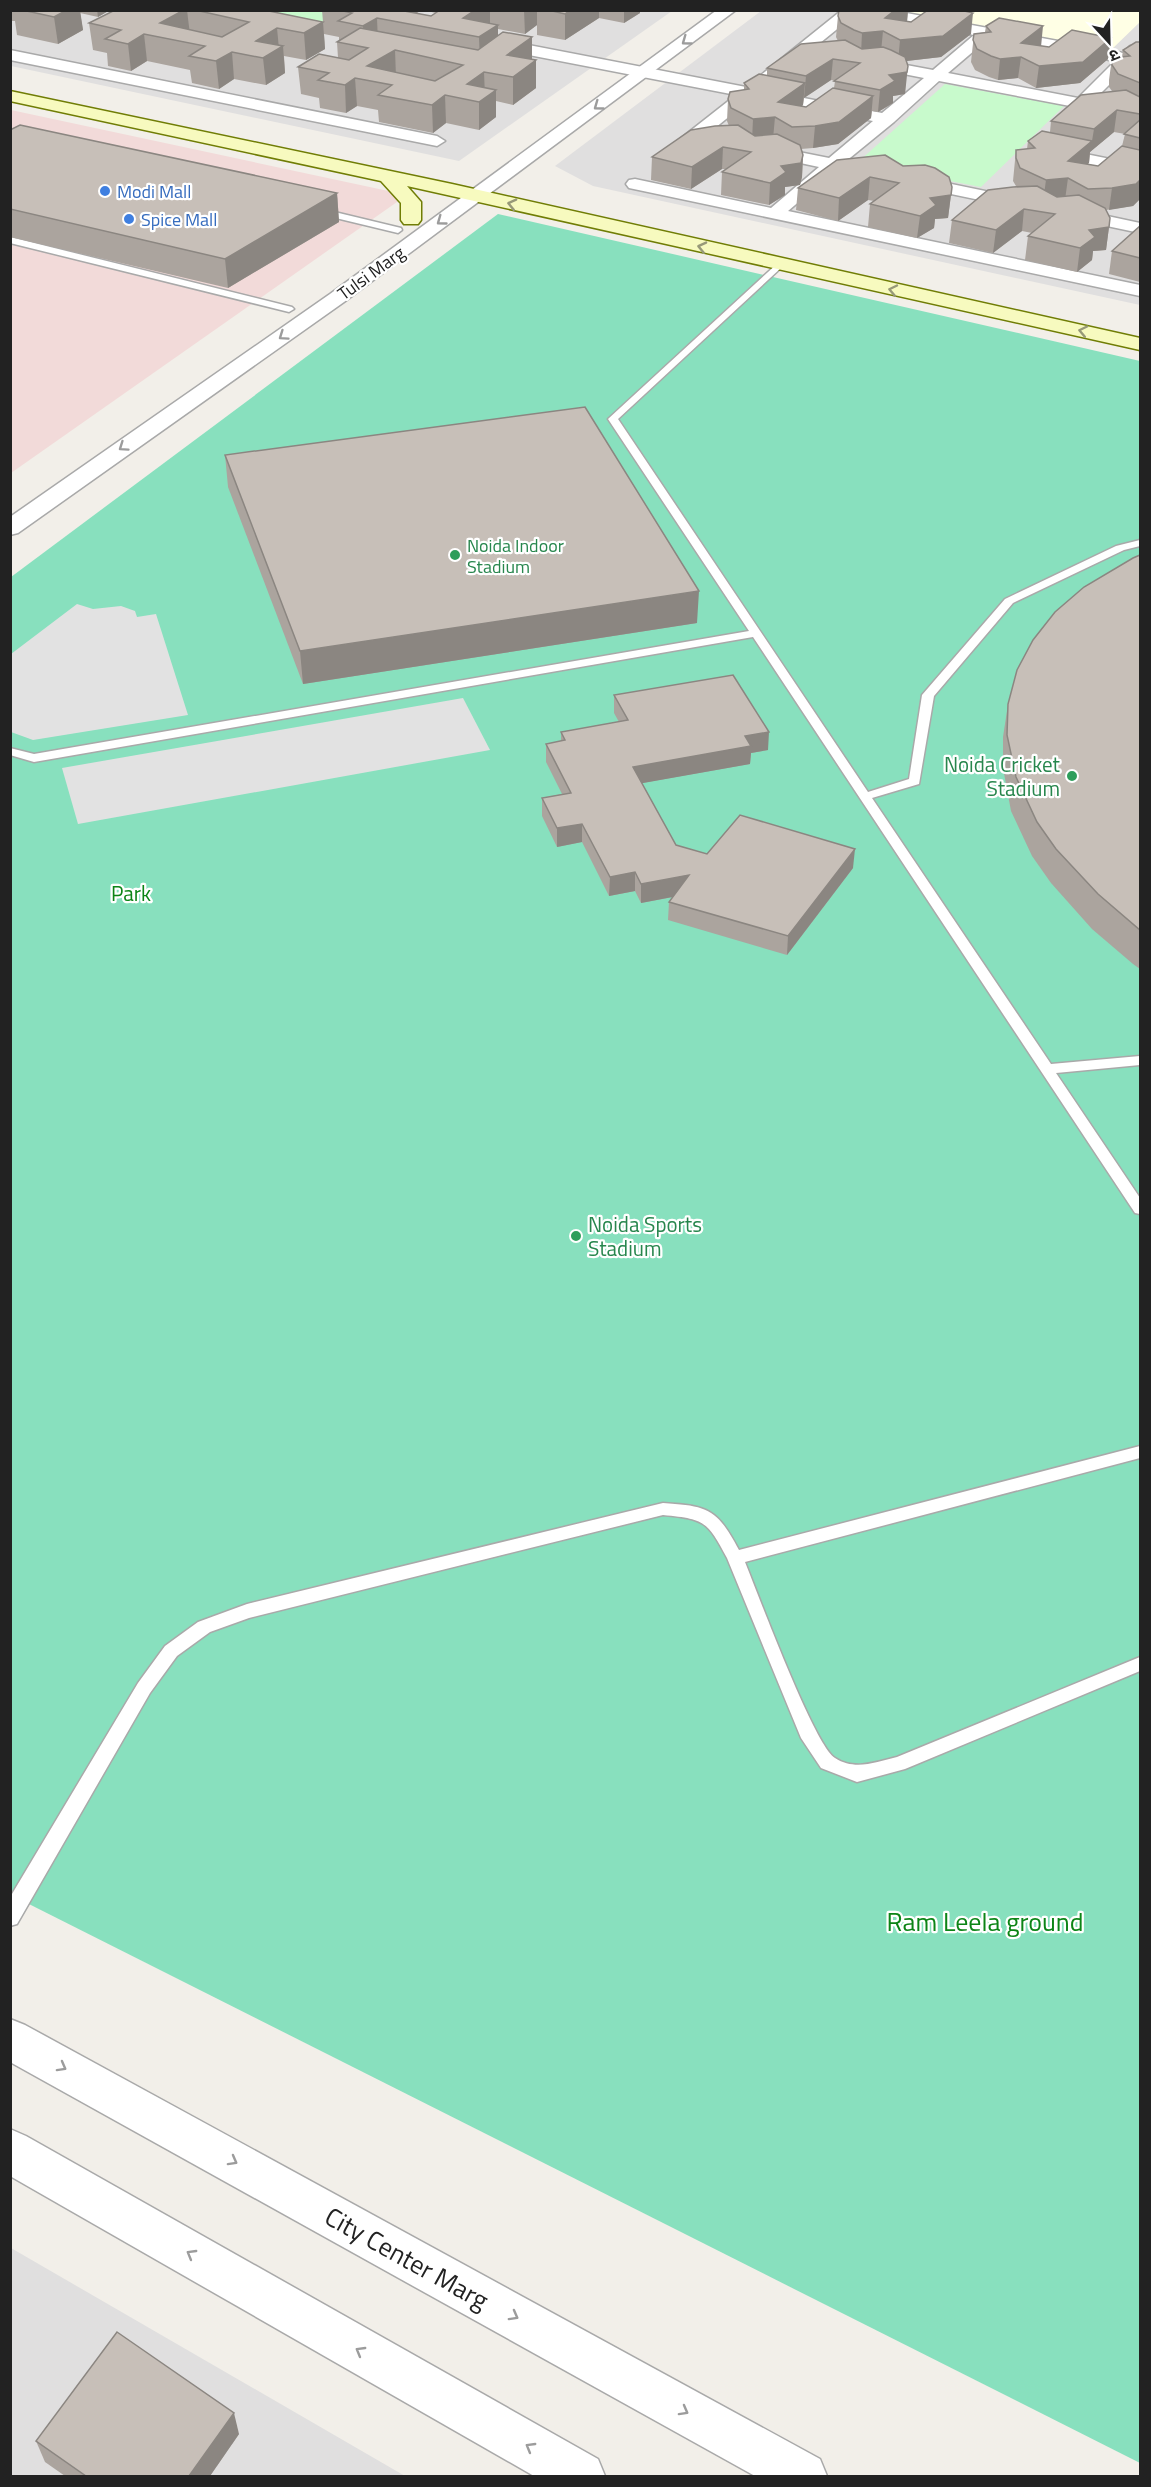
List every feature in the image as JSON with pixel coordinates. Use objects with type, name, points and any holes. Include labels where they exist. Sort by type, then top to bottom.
[{"type":"main road","points":[[10,78],[474,186],[779,265],[1140,344]]},
{"type":"main road","points":[[10,96],[453,190]]},
{"type":"main road","points":[[388,177],[411,202],[405,225]]},
{"type":"main road","points":[[496,181],[517,185]]},
{"type":"street","name":"Tulsi Marg","points":[[10,528],[337,298],[620,66],[698,10]]},
{"type":"street","name":"Tulsi Marg","points":[[334,276],[453,190],[496,181],[728,10]]},
{"type":"street","points":[[852,10],[635,184],[1140,291]]},
{"type":"street","points":[[862,10],[1133,60]]},
{"type":"street","points":[[775,213],[888,119],[986,33]]},
{"type":"street","points":[[486,42],[888,119]]},
{"type":"street","points":[[1140,45],[1133,60],[1082,103],[1036,149],[1140,170]]},
{"type":"street","points":[[801,50],[824,55]]},
{"type":"street","points":[[10,55],[437,141]]},
{"type":"street","points":[[857,61],[1140,114]]},
{"type":"street","points":[[695,136],[718,141]]},
{"type":"street","points":[[752,148],[1035,206]]},
{"type":"street","points":[[1059,211],[1140,228],[1125,246]]},
{"type":"street","points":[[1095,281],[1110,264]]},
{"type":"street","name":"Tulsi Marg","points":[[10,507],[316,289]]},
{"type":"street","name":"City Center Marg","points":[[10,2039],[804,2476]]},
{"type":"street","points":[[10,2151],[580,2476]]},
{"type":"lane","points":[[305,208],[405,225]]},
{"type":"lane","points":[[10,240],[289,309]]},
{"type":"lane","points":[[779,265],[613,419],[1140,1209]]},
{"type":"lane","points":[[864,797],[915,781],[928,695],[1009,601],[1120,548],[1140,543]]},
{"type":"lane","points":[[10,751],[34,758],[755,633]]},
{"type":"lane","points":[[1047,1069],[1140,1060]]},
{"type":"lane","points":[[735,1558],[1140,1452]]},
{"type":"lane","points":[[10,1918],[144,1688],[171,1651],[204,1628],[248,1611],[663,1509],[698,1512],[719,1528],[735,1558],[807,1733],[827,1764],[857,1774],[899,1764],[1140,1664]]},
{"type":"shaded area","points":[[1140,10],[1140,22],[1111,50],[895,11]]},
{"type":"shaded area","points":[[11,11],[672,11],[459,161],[11,66]]},
{"type":"shaded area","points":[[761,11],[1140,11],[1140,305],[593,186],[555,166]]},
{"type":"shaded area","points":[[11,110],[407,195],[11,473]]},
{"type":"shaded area","points":[[77,604],[93,609],[121,606],[135,611],[137,617],[156,614],[188,715],[33,740],[11,732],[11,654]]},
{"type":"shaded area","points":[[463,698],[490,750],[78,824],[62,768]]},
{"type":"shaded area","points":[[11,2248],[405,2476],[11,2476]]},
{"type":"green space","points":[[212,10],[361,11],[321,36]]},
{"type":"green space","points":[[945,84],[1064,106],[981,187],[857,163]]},
{"type":"green space","name":"Noida Sports Stadium","points":[[498,214],[1140,361],[1140,2463],[11,1895],[11,577]]},
{"type":"building","points":[[22,10],[67,10],[54,17]]},
{"type":"building","points":[[115,10],[184,10],[160,23],[222,37],[249,22],[195,10],[264,10],[323,22],[304,33],[277,28],[256,41],[283,46],[263,58],[232,52],[216,61],[189,56],[205,46],[144,34],[128,44],[105,39],[121,30],[89,23]]},
{"type":"building","points":[[339,10],[399,10],[431,16],[440,10],[475,10],[463,18],[498,25],[479,37],[377,18],[363,26],[338,21],[352,13]]},
{"type":"building","points":[[548,10],[570,10],[565,14]]},
{"type":"building","points":[[839,10],[895,10],[885,18],[911,22],[928,10],[960,10],[973,13],[943,36],[900,40],[883,31],[862,33],[854,30],[841,23],[838,16]]},
{"type":"building","points":[[999,18],[1043,26],[1021,43],[1049,47],[1072,30],[1111,38],[1083,62],[1039,66],[1021,57],[1000,59],[977,49],[973,40],[974,34],[991,32],[986,26]]},
{"type":"building","points":[[360,28],[478,50],[503,32],[532,37],[507,55],[536,60],[513,77],[484,72],[467,84],[496,90],[479,102],[445,95],[432,105],[378,95],[392,85],[355,78],[345,85],[318,80],[329,73],[298,67],[319,54],[349,60],[368,48],[337,42]],"holes":[[[395,50],[463,65],[435,81],[367,66]]]},
{"type":"building","points":[[845,40],[862,49],[883,47],[905,57],[907,72],[889,75],[895,81],[880,90],[834,81],[860,63],[833,59],[806,76],[767,68],[801,44]]},
{"type":"building","points":[[1140,42],[1140,83],[1118,74],[1112,65],[1112,58],[1130,56],[1123,50]]},
{"type":"building","points":[[759,74],[805,83],[778,102],[806,107],[833,88],[873,96],[839,122],[792,127],[775,117],[753,119],[731,108],[728,99],[730,92],[749,89],[744,83]]},
{"type":"building","points":[[1126,90],[1140,97],[1140,114],[1117,110],[1094,129],[1051,121],[1081,95]]},
{"type":"building","points":[[1140,120],[1140,138],[1124,134]]},
{"type":"building","name":"Modi Mall","points":[[20,125],[337,193],[225,259],[10,209],[10,130]]},
{"type":"building","points":[[738,125],[755,136],[777,134],[800,145],[803,155],[801,163],[781,166],[786,172],[770,183],[722,172],[751,152],[723,147],[692,167],[652,157],[691,130]]},
{"type":"building","points":[[1042,131],[1092,141],[1068,161],[1098,166],[1122,146],[1140,150],[1140,180],[1136,184],[1088,189],[1068,178],[1046,180],[1020,168],[1016,150],[1035,148],[1028,141]]},
{"type":"building","points":[[885,155],[903,166],[925,165],[935,168],[949,177],[952,187],[951,195],[930,198],[936,205],[920,216],[870,204],[899,183],[870,177],[839,198],[798,188],[837,160]]},
{"type":"building","points":[[1037,186],[1057,197],[1079,195],[1105,208],[1110,218],[1109,227],[1089,230],[1095,237],[1080,248],[1028,236],[1055,214],[1024,209],[996,230],[952,220],[988,190]]},
{"type":"building","points":[[1140,226],[1140,258],[1112,251]]},
{"type":"building","name":"Noida Indoor Stadium","points":[[585,407],[699,591],[300,651],[225,455]]},
{"type":"building","name":"Noida Cricket Stadium","points":[[1140,555],[1140,930],[1098,894],[1056,849],[1037,822],[1016,777],[1007,735],[1008,704],[1017,670],[1033,640],[1055,612],[1084,587]]},
{"type":"building","points":[[733,675],[769,732],[745,736],[751,746],[633,767],[676,845],[707,854],[740,815],[855,849],[788,936],[669,902],[689,875],[641,884],[635,872],[610,877],[582,824],[557,828],[542,798],[571,793],[546,744],[565,740],[561,732],[628,720],[614,695]]},
{"type":"building","points":[[117,2332],[234,2413],[189,2476],[86,2476],[36,2441]]},
{"type":"place","name":"Modi Mall","points":[[105,191]]},
{"type":"place","name":"Spice Mall","points":[[129,219]]},
{"type":"place","name":"Noida Indoor Stadium","points":[[455,555]]},
{"type":"place","name":"Noida Cricket Stadium","points":[[1072,776]]},
{"type":"place","name":"Noida Sports Stadium","points":[[576,1236]]},
{"type":"park label","name":"Park","points":[[131,893]]},
{"type":"park label","name":"Ram Leela ground","points":[[985,1921]]}]
